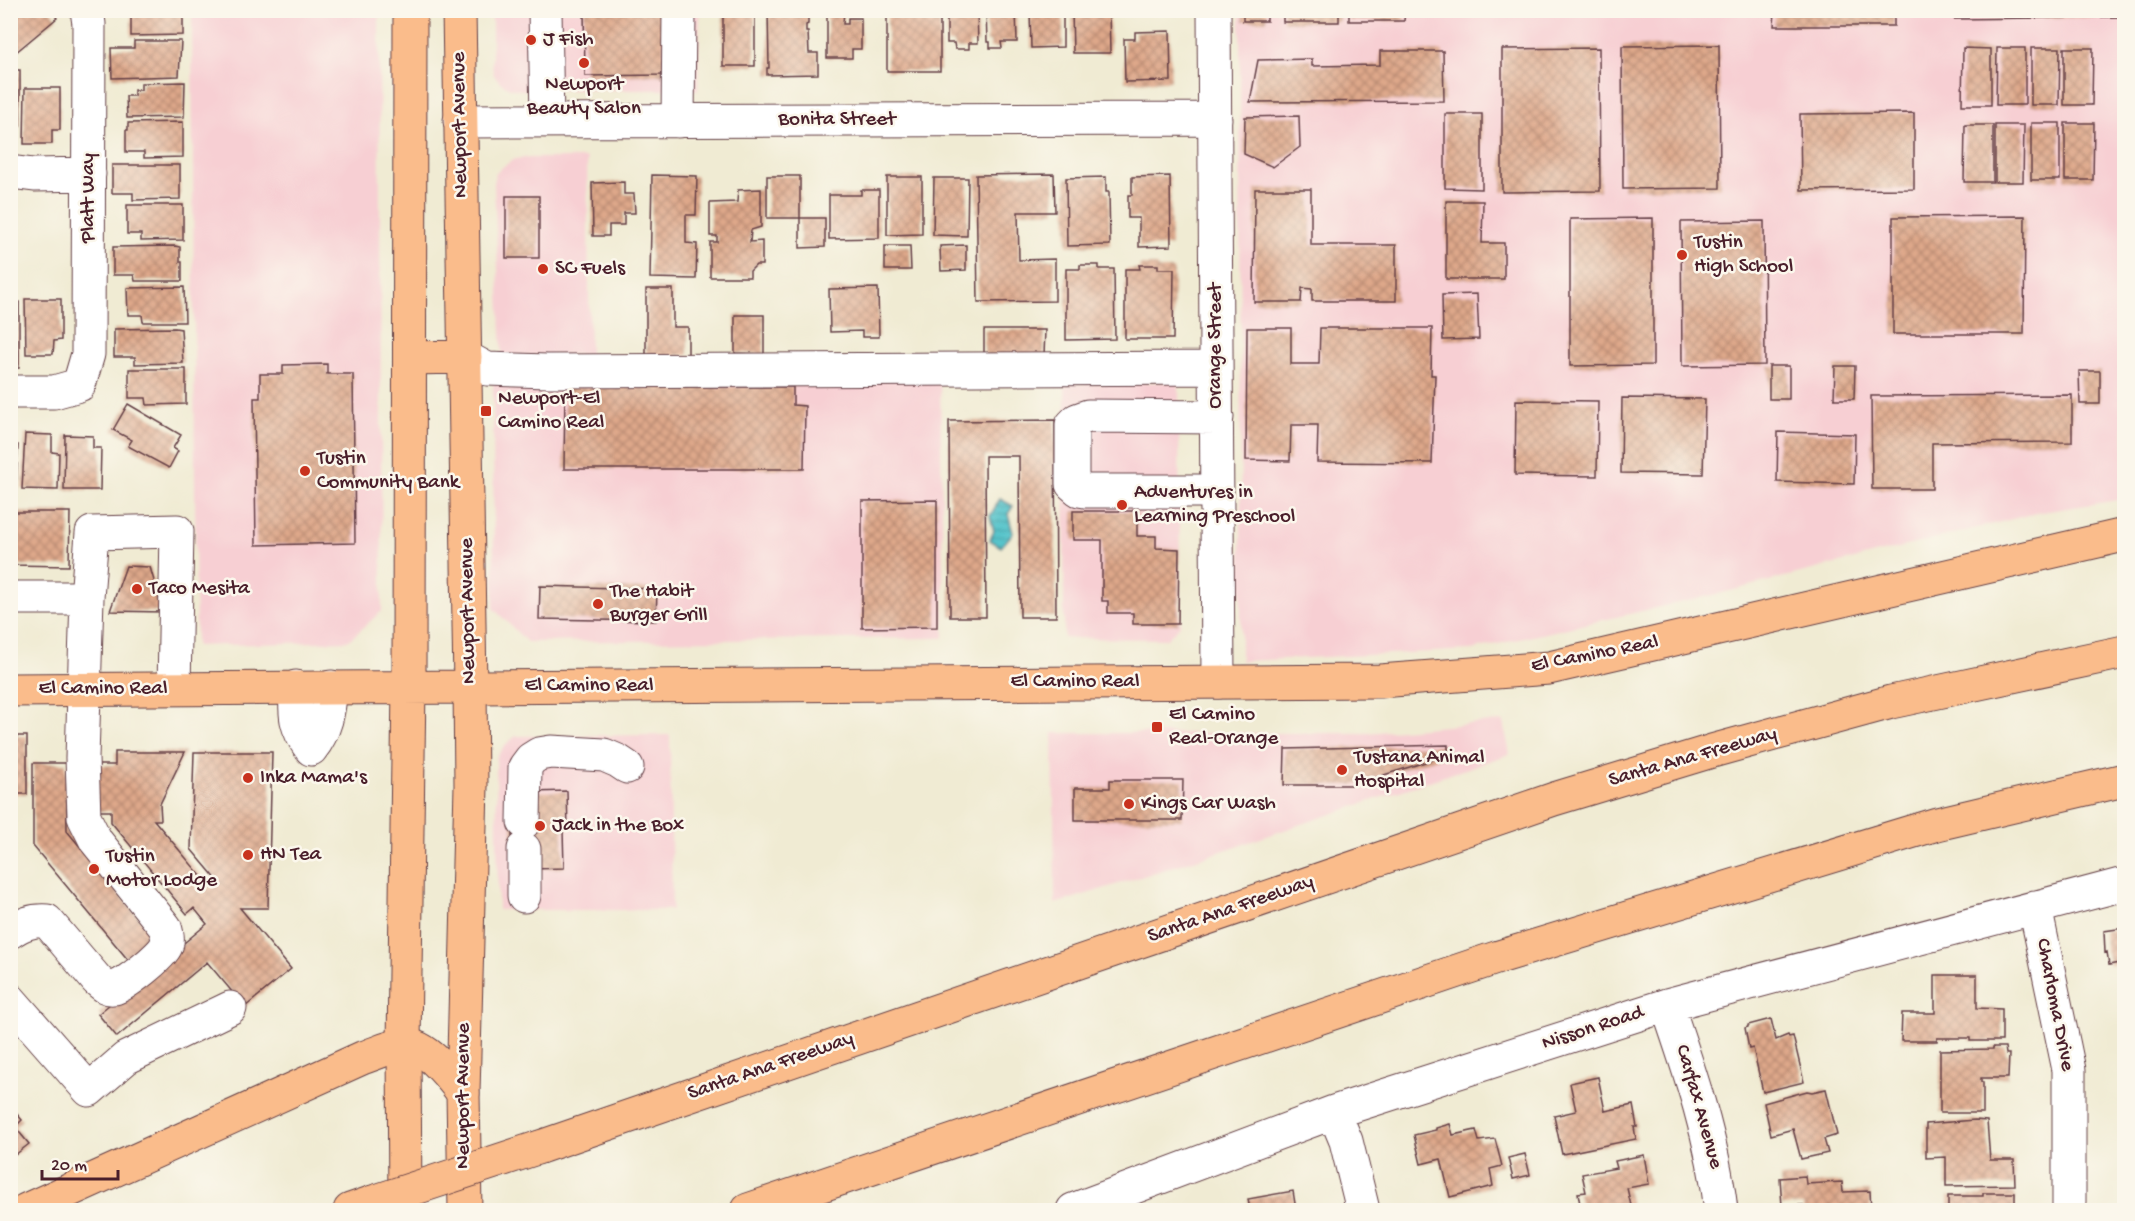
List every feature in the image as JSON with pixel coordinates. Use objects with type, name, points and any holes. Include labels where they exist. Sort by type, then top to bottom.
[{"type":"main road","points":[[405,1210],[404,1045],[409,686],[410,10]]},
{"type":"main road","name":"Newport Avenue","points":[[459,10],[471,786],[463,1093],[465,1210]]},
{"type":"main road","points":[[410,358],[465,357]]},
{"type":"main road","name":"El Camino Real","points":[[10,690],[1380,681],[1549,668],[2124,535]]},
{"type":"main road","name":"Santa Ana Freeway","points":[[361,1206],[1554,799],[1712,751],[1891,702],[2124,652]]},
{"type":"main road","points":[[748,1210],[1499,957],[1937,824],[2124,780]]},
{"type":"main road","points":[[26,1210],[351,1063],[404,1045],[422,1051],[437,1062],[463,1093]]},
{"type":"street","name":"Platt Way","points":[[10,392],[54,392],[79,385],[88,354],[89,24],[87,10]]},
{"type":"street","points":[[545,10],[548,121]]},
{"type":"street","points":[[678,121],[679,10]]},
{"type":"street","name":"Orange Street","points":[[1214,10],[1218,682]]},
{"type":"street","name":"Bonita Street","points":[[460,121],[1215,119]]},
{"type":"street","points":[[10,172],[34,175],[89,174]]},
{"type":"street","points":[[465,357],[487,369],[547,371],[1216,368]]},
{"type":"street","points":[[1217,417],[1088,416],[1077,420],[1072,425],[1072,484],[1079,490],[1086,491],[1217,491]]},
{"type":"street","points":[[10,932],[22,924],[36,920],[47,921],[105,987],[113,988],[123,985],[159,955],[166,946],[168,935],[165,927],[96,841],[84,817],[82,758],[87,598],[92,533],[177,531],[174,688]]},
{"type":"street","points":[[10,598],[87,598]]},
{"type":"street","points":[[296,687],[295,717],[304,740],[311,749],[319,739],[328,716],[331,687]]},
{"type":"street","points":[[524,896],[525,767],[531,759],[539,754],[551,752],[604,755],[627,767]]},
{"type":"street","name":"Nisson Road","points":[[1073,1210],[1334,1112],[1667,1005],[2124,884]]},
{"type":"street","name":"Charloma Drive","points":[[2035,908],[2069,1070],[2069,1210]]},
{"type":"street","points":[[10,1000],[89,1090],[126,1058],[230,1008]]},
{"type":"street","name":"Carfax Avenue","points":[[1667,1005],[1709,1136],[1721,1210]]},
{"type":"street","points":[[1334,1112],[1346,1142],[1364,1210]]},
{"type":"shaded area","points":[[192,11],[379,11],[382,611],[348,641],[196,646]]},
{"type":"shaded area","points":[[492,11],[700,11],[698,90],[521,90],[510,88],[494,75]]},
{"type":"shaded area","name":"Tustin High School","points":[[1240,11],[2124,11],[2124,499],[2036,513],[1722,593],[1471,650],[1241,661]]},
{"type":"shaded area","name":"SC Fuels","points":[[587,158],[590,354],[502,356],[495,175],[515,159]]},
{"type":"shaded area","points":[[940,377],[944,638],[527,642],[494,609],[493,381]]},
{"type":"shaded area","name":"Adventures in Learning Preschool","points":[[1179,382],[1180,626],[1167,639],[1064,638],[1065,384]]},
{"type":"shaded area","points":[[1503,721],[1510,754],[1210,855],[1055,904],[1053,733],[1367,733]]},
{"type":"shaded area","points":[[670,735],[672,910],[498,910],[496,758],[505,745],[516,736]]},
{"type":"water","points":[[1000,499],[1013,506],[1008,514],[1013,533],[1001,547],[990,540],[994,531],[990,516]]},
{"type":"building","points":[[10,10],[50,10],[57,18],[15,53],[10,47]]},
{"type":"building","points":[[134,10],[183,10],[183,35],[131,36],[131,16],[134,16]]},
{"type":"building","points":[[584,10],[664,10],[664,75],[585,76]]},
{"type":"building","points":[[768,10],[808,10],[806,32],[808,32],[809,53],[818,53],[818,74],[767,75],[767,68],[769,68]]},
{"type":"building","points":[[827,10],[844,10],[843,24],[848,24],[848,18],[861,18],[861,49],[852,49],[852,58],[827,58]]},
{"type":"building","points":[[947,10],[977,10],[978,43],[969,43],[969,49],[955,49],[954,43],[947,43]]},
{"type":"building","points":[[986,10],[1016,10],[1017,42],[1001,42],[1002,48],[990,48],[990,42],[987,42]]},
{"type":"building","points":[[1030,10],[1063,10],[1063,47],[1031,48]]},
{"type":"building","points":[[1072,10],[1109,10],[1110,53],[1073,53]]},
{"type":"building","points":[[1243,10],[1267,10],[1267,21],[1243,21]]},
{"type":"building","points":[[1283,10],[1339,10],[1339,22],[1283,22]]},
{"type":"building","points":[[1349,10],[1405,10],[1404,21],[1349,21]]},
{"type":"building","points":[[1413,10],[1469,10],[1469,14],[1413,14]]},
{"type":"building","points":[[1775,10],[1894,10],[1894,26],[1774,26]]},
{"type":"building","points":[[1954,10],[2123,10],[2123,17],[1954,19]]},
{"type":"building","points":[[742,11],[755,11],[755,66],[723,66],[723,14],[742,14]]},
{"type":"building","points":[[887,14],[940,14],[940,71],[887,71]]},
{"type":"building","points":[[1170,31],[1171,81],[1125,82],[1124,39],[1135,39],[1135,32]]},
{"type":"building","points":[[134,41],[181,41],[179,76],[112,78],[111,48],[134,48]]},
{"type":"building","points":[[1719,45],[1720,188],[1623,189],[1622,46]]},
{"type":"building","points":[[1599,48],[1600,191],[1502,192],[1502,49]]},
{"type":"building","points":[[1963,48],[1991,49],[1991,105],[1962,105]]},
{"type":"building","points":[[1997,48],[2025,48],[2025,105],[1996,105]]},
{"type":"building","points":[[2031,48],[2060,48],[2059,105],[2031,105]]},
{"type":"building","points":[[2064,48],[2093,48],[2092,105],[2064,105]]},
{"type":"building","points":[[1380,51],[1443,51],[1444,101],[1250,102],[1258,60],[1312,59],[1312,66],[1380,65]]},
{"type":"building","points":[[10,70],[20,70],[20,126],[10,126]]},
{"type":"building","points":[[185,82],[184,117],[127,118],[126,96],[134,96],[134,90],[141,90],[141,83]]},
{"type":"building","points":[[25,88],[60,88],[60,130],[52,130],[52,144],[24,144]]},
{"type":"building","points":[[1914,113],[1914,189],[1801,190],[1800,114]]},
{"type":"building","points":[[1445,114],[1482,114],[1482,189],[1445,188]]},
{"type":"building","points":[[1299,116],[1300,147],[1273,167],[1244,154],[1245,117]]},
{"type":"building","points":[[183,122],[183,157],[144,158],[144,152],[126,152],[128,123]]},
{"type":"building","points":[[2031,123],[2060,123],[2060,180],[2031,180]]},
{"type":"building","points":[[2065,123],[2094,123],[2093,180],[2065,180]]},
{"type":"building","points":[[1965,125],[1993,125],[1993,182],[1964,182]]},
{"type":"building","points":[[1995,125],[2024,125],[2023,182],[1995,182]]},
{"type":"building","points":[[112,165],[180,165],[180,199],[133,200],[133,193],[112,193]]},
{"type":"building","points":[[1054,174],[1055,212],[1018,212],[1019,260],[1055,259],[1055,301],[978,302],[976,175]]},
{"type":"building","points":[[652,175],[697,176],[696,215],[686,215],[686,243],[697,244],[696,279],[650,278]]},
{"type":"building","points":[[767,176],[800,176],[800,218],[767,218]]},
{"type":"building","points":[[1170,176],[1171,246],[1139,247],[1139,218],[1128,218],[1128,195],[1132,195],[1132,177]]},
{"type":"building","points":[[887,177],[922,177],[922,234],[887,235]]},
{"type":"building","points":[[1106,177],[1106,192],[1109,192],[1110,245],[1067,246],[1066,178]]},
{"type":"building","points":[[934,178],[968,178],[967,236],[933,235]]},
{"type":"building","points":[[624,182],[624,194],[634,194],[635,213],[624,213],[624,225],[609,225],[609,236],[593,236],[592,183]]},
{"type":"building","points":[[761,189],[761,227],[751,230],[750,242],[762,241],[762,265],[756,265],[750,271],[750,277],[710,277],[710,242],[717,242],[717,236],[710,236],[710,203],[737,202],[738,190]]},
{"type":"building","points":[[1255,189],[1311,189],[1311,245],[1396,245],[1396,301],[1312,301],[1312,289],[1302,288],[1301,302],[1254,302]]},
{"type":"building","points":[[861,190],[879,190],[879,238],[829,239],[829,195],[861,195]]},
{"type":"building","points":[[506,196],[539,196],[539,258],[506,258]]},
{"type":"building","points":[[1446,201],[1483,201],[1482,243],[1504,243],[1504,279],[1446,279]]},
{"type":"building","points":[[127,205],[183,205],[183,240],[141,241],[141,234],[127,234]]},
{"type":"building","points":[[2025,216],[2024,334],[1893,334],[1893,217]]},
{"type":"building","points":[[800,218],[825,218],[825,247],[800,248]]},
{"type":"building","points":[[1653,218],[1653,365],[1570,366],[1570,219]]},
{"type":"building","points":[[1764,221],[1765,365],[1682,366],[1681,222]]},
{"type":"building","points":[[966,245],[966,270],[941,271],[940,246]]},
{"type":"building","points":[[885,246],[910,246],[911,270],[885,270]]},
{"type":"building","points":[[113,247],[180,247],[182,281],[135,281],[134,275],[113,275]]},
{"type":"building","points":[[1080,265],[1099,265],[1099,269],[1114,269],[1115,339],[1066,340],[1066,269],[1080,269]]},
{"type":"building","points":[[1139,265],[1158,265],[1158,269],[1174,269],[1173,339],[1125,339],[1125,269],[1140,269]]},
{"type":"building","points":[[184,287],[185,322],[143,322],[142,315],[128,315],[127,288]]},
{"type":"building","points":[[878,288],[879,337],[862,337],[862,331],[830,332],[829,289]]},
{"type":"building","points":[[646,289],[673,289],[673,327],[688,327],[688,355],[646,356]]},
{"type":"building","points":[[1477,294],[1479,339],[1443,340],[1442,295]]},
{"type":"building","points":[[25,299],[61,299],[61,340],[54,341],[53,354],[26,354]]},
{"type":"building","points":[[19,302],[19,368],[10,369],[10,303]]},
{"type":"building","points":[[735,315],[764,315],[764,354],[735,353]]},
{"type":"building","points":[[1247,328],[1291,328],[1291,364],[1319,364],[1320,328],[1432,328],[1431,375],[1435,375],[1432,463],[1317,462],[1318,425],[1291,425],[1290,461],[1246,460]]},
{"type":"building","points":[[114,329],[181,329],[183,363],[135,364],[135,357],[114,357]]},
{"type":"building","points":[[984,330],[1045,330],[1044,355],[984,355]]},
{"type":"building","name":"Tustin Community Bank","points":[[327,364],[327,374],[353,374],[355,543],[256,545],[254,398],[260,398],[260,374],[283,374],[283,365]]},
{"type":"building","points":[[1769,366],[1789,366],[1789,399],[1769,399]]},
{"type":"building","points":[[1835,366],[1855,366],[1854,399],[1834,399]]},
{"type":"building","points":[[129,369],[186,369],[186,404],[147,405],[146,398],[129,398]]},
{"type":"building","points":[[2079,371],[2100,371],[2100,404],[2080,404]]},
{"type":"building","points":[[565,387],[793,387],[793,405],[805,406],[804,469],[564,469]]},
{"type":"building","points":[[2072,395],[2072,442],[1932,443],[1932,489],[1872,489],[1871,396]]},
{"type":"building","points":[[1622,398],[1705,399],[1703,474],[1621,473]]},
{"type":"building","points":[[1516,400],[1598,401],[1597,476],[1515,475]]},
{"type":"building","points":[[128,404],[181,435],[173,448],[178,451],[169,468],[128,446],[132,440],[113,430]]},
{"type":"building","points":[[1055,420],[1056,617],[1020,617],[1019,456],[985,456],[986,617],[950,617],[949,421]]},
{"type":"building","points":[[1778,432],[1855,434],[1854,484],[1777,482]]},
{"type":"building","points":[[25,434],[52,435],[52,452],[59,453],[58,490],[22,489]]},
{"type":"building","points":[[65,435],[93,436],[93,448],[101,448],[100,490],[64,490]]},
{"type":"building","points":[[10,445],[18,445],[16,486],[10,486]]},
{"type":"building","points":[[937,500],[937,627],[862,628],[862,501]]},
{"type":"building","points":[[1073,511],[1137,511],[1137,536],[1156,536],[1156,548],[1179,549],[1178,624],[1133,624],[1133,613],[1108,613],[1108,601],[1102,601],[1102,540],[1073,540]]},
{"type":"building","points":[[10,512],[70,512],[69,566],[10,565]]},
{"type":"building","name":"Taco Mesita","points":[[126,566],[150,567],[163,612],[110,611]]},
{"type":"building","name":"The Habit Burger Grill","points":[[540,586],[657,589],[656,621],[539,619]]},
{"type":"building","points":[[10,736],[27,736],[27,794],[10,794]]},
{"type":"building","name":"Tustana Animal Hospital","points":[[1448,745],[1448,755],[1352,785],[1284,785],[1285,749]]},
{"type":"building","points":[[115,752],[185,752],[160,804],[161,820],[154,820],[211,888],[218,881],[191,849],[194,752],[272,752],[268,908],[240,908],[291,969],[245,1007],[207,962],[117,1037],[98,1014],[207,924],[194,908],[187,914],[111,822],[111,811],[91,811],[92,765],[115,765]]},
{"type":"building","points":[[33,763],[66,763],[67,831],[156,939],[134,967],[33,846]]},
{"type":"building","name":"Kings Car Wash","points":[[1110,780],[1183,780],[1182,820],[1075,820],[1075,788],[1110,788]]},
{"type":"building","name":"Jack in the Box","points":[[567,791],[568,830],[563,830],[564,868],[533,869],[512,849],[512,822],[532,792]]},
{"type":"building","points":[[2124,928],[2124,962],[2109,965],[2107,952],[2105,953],[2104,931]]},
{"type":"building","points":[[1935,975],[1977,975],[1977,1008],[2002,1009],[2002,1041],[1937,1038],[1937,1041],[1901,1041],[1902,1013],[1935,1013]]},
{"type":"building","points":[[1771,1019],[1776,1040],[1788,1035],[1793,1036],[1804,1082],[1763,1092],[1753,1048],[1749,1049],[1745,1028],[1748,1025]]},
{"type":"building","points":[[1993,1047],[2005,1047],[2006,1054],[2009,1054],[2008,1078],[1981,1078],[1983,1113],[1940,1113],[1940,1050],[1993,1049]]},
{"type":"building","points":[[1598,1077],[1605,1111],[1633,1105],[1637,1127],[1634,1127],[1636,1139],[1562,1154],[1554,1116],[1576,1111],[1570,1083]]},
{"type":"building","points":[[1826,1089],[1837,1135],[1824,1139],[1828,1153],[1801,1159],[1793,1129],[1771,1135],[1764,1103],[1807,1091]]},
{"type":"building","points":[[10,1106],[22,1120],[15,1127],[29,1144],[15,1155],[10,1149]]},
{"type":"building","points":[[1987,1121],[1990,1160],[2014,1160],[2015,1185],[1946,1186],[1946,1157],[1926,1158],[1926,1124]]},
{"type":"building","points":[[1450,1124],[1453,1135],[1476,1130],[1479,1141],[1495,1139],[1502,1166],[1490,1169],[1493,1186],[1450,1197],[1441,1159],[1421,1164],[1414,1135]]},
{"type":"building","points":[[1525,1154],[1530,1175],[1513,1179],[1508,1158]]},
{"type":"building","points":[[1644,1155],[1649,1184],[1627,1188],[1632,1210],[1581,1210],[1578,1193],[1586,1192],[1582,1174],[1617,1168],[1615,1161]]},
{"type":"building","points":[[1805,1176],[1806,1184],[1842,1182],[1843,1192],[1870,1191],[1871,1210],[1803,1210],[1803,1205],[1782,1206],[1780,1178]]},
{"type":"building","points":[[1293,1191],[1296,1210],[1250,1210],[1248,1199]]},
{"type":"building","points":[[1983,1193],[2015,1193],[2015,1210],[1948,1210],[1948,1196],[1983,1196]]},
{"type":"place","name":"J Fish","points":[[531,40]]},
{"type":"place","name":"Newport Beauty Salon","points":[[584,63]]},
{"type":"place","name":"Tustin High School","points":[[1682,255]]},
{"type":"place","name":"SC Fuels","points":[[543,269]]},
{"type":"place","name":"Newport-El Camino Real","points":[[486,411]]},
{"type":"place","name":"Tustin Community Bank","points":[[305,471]]},
{"type":"place","name":"Adventures in Learning Preschool","points":[[1122,505]]},
{"type":"place","name":"Taco Mesita","points":[[137,589]]},
{"type":"place","name":"The Habit Burger Grill","points":[[598,604]]},
{"type":"place","name":"El Camino Real-Orange","points":[[1157,727]]},
{"type":"place","name":"Tustana Animal Hospital","points":[[1342,770]]},
{"type":"place","name":"Inka Mama's","points":[[248,778]]},
{"type":"place","name":"Kings Car Wash","points":[[1129,804]]},
{"type":"place","name":"Jack in the Box","points":[[540,826]]},
{"type":"place","name":"HN Tea","points":[[248,855]]},
{"type":"place","name":"Tustin Motor Lodge","points":[[94,869]]}]
